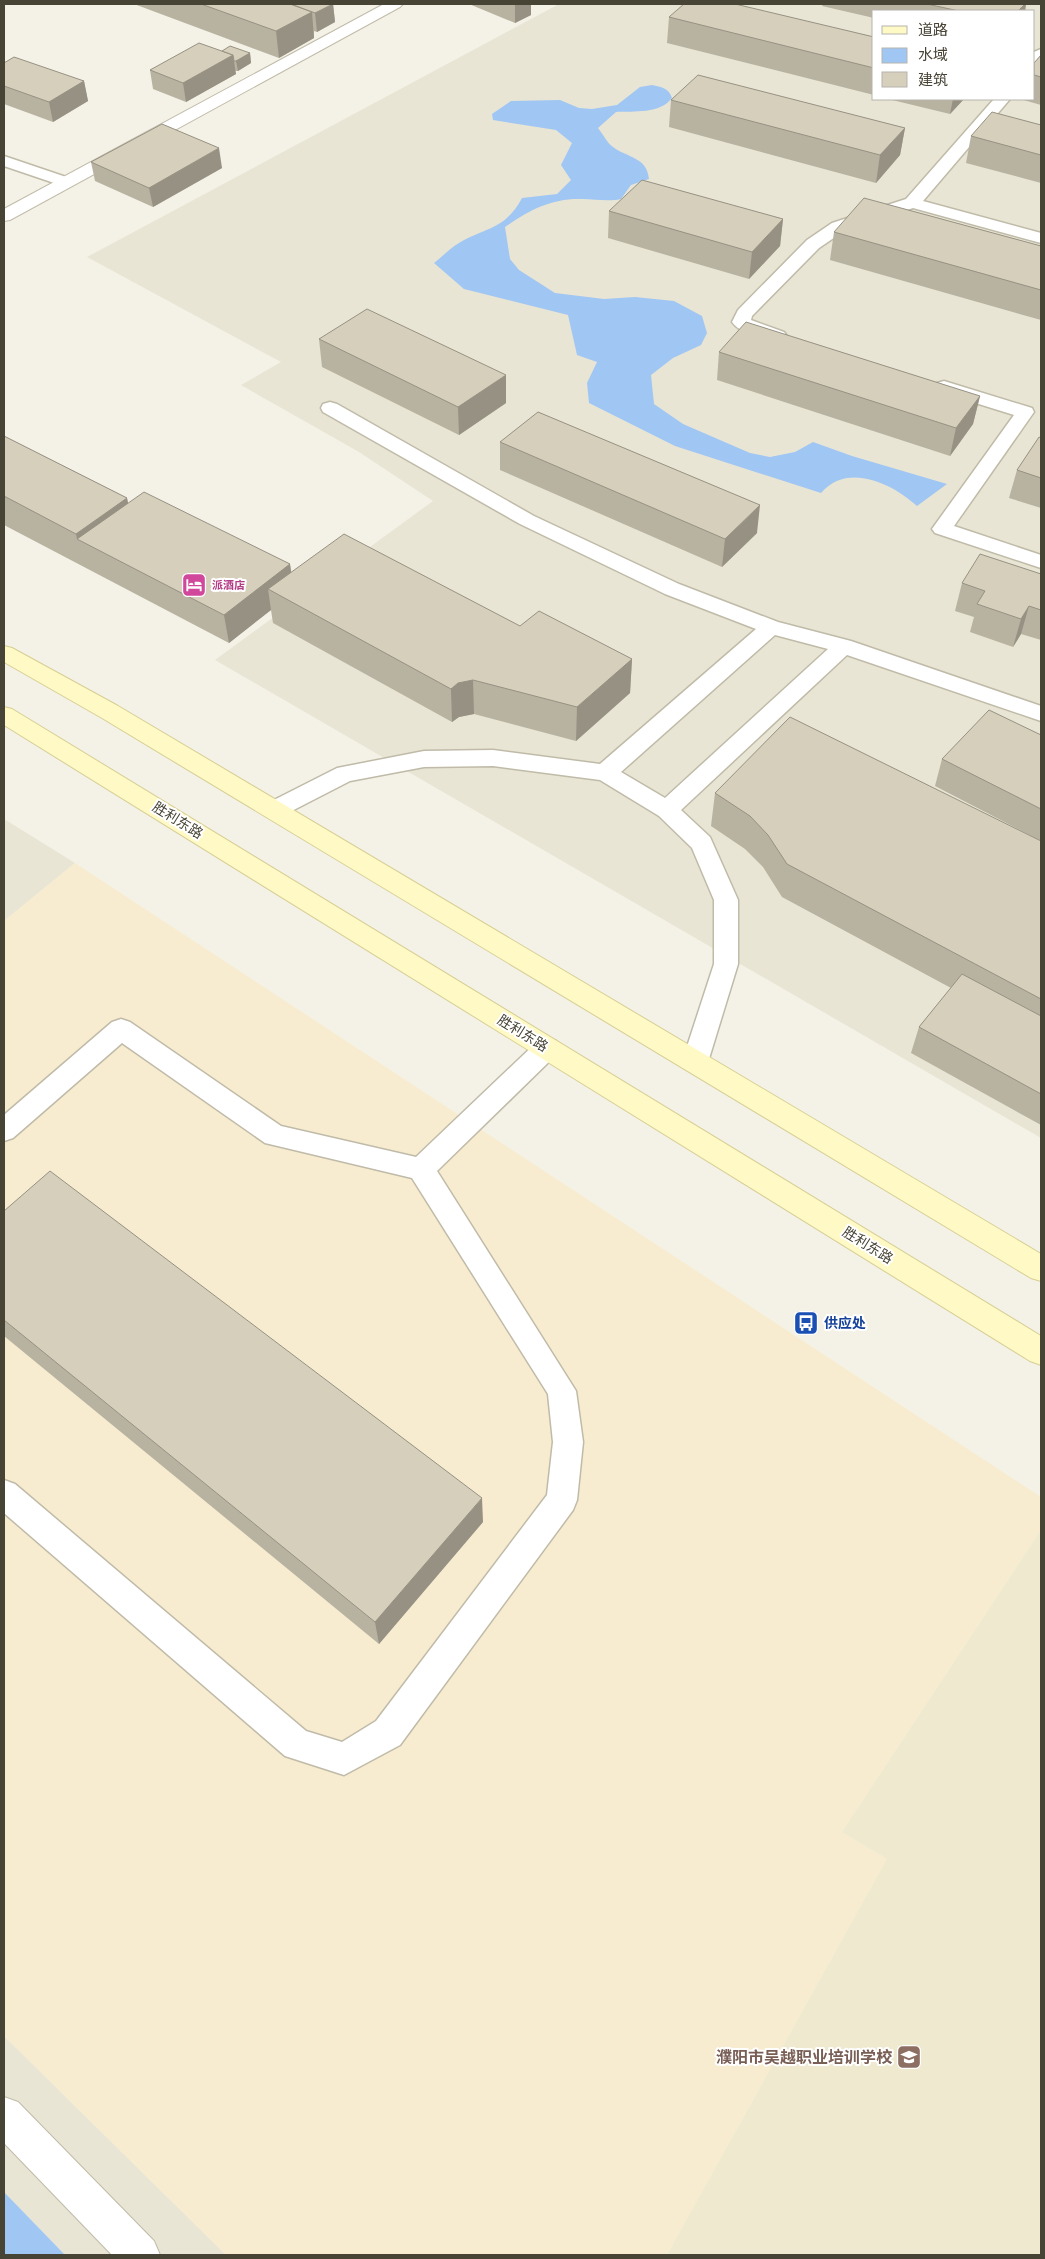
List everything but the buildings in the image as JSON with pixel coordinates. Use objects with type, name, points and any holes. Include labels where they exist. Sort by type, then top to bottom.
[{"type":"main road","points":[[4,653],[118,717],[1041,1269]]},
{"type":"main road","name":"胜利东路","points":[[4,715],[1041,1352]]},
{"type":"street","points":[[4,216],[395,4]]},
{"type":"street","points":[[982,122],[999,126]]},
{"type":"street","points":[[4,2116],[140,2255]]},
{"type":"lane","points":[[796,342],[749,327],[741,322],[744,314],[814,244],[838,227],[912,203],[1001,100]]},
{"type":"lane","points":[[4,161],[66,182]]},
{"type":"lane","points":[[912,203],[1041,238]]},
{"type":"lane","points":[[930,383],[1025,412],[942,529],[1041,562]]},
{"type":"lane","points":[[330,408],[527,520],[672,589],[771,627],[844,646],[1041,714]]},
{"type":"lane","points":[[605,773],[771,627]]},
{"type":"lane","points":[[667,810],[844,646]]},
{"type":"lane","points":[[274,810],[345,774],[424,759],[493,758],[605,773],[667,810],[702,843],[726,900],[726,964],[695,1062]]},
{"type":"lane","points":[[4,1130],[121,1029],[274,1135],[421,1169],[562,1391],[568,1442],[562,1500],[388,1733],[344,1759],[297,1744],[4,1494]]},
{"type":"lane","points":[[421,1169],[547,1048]]},
{"type":"shaded area","points":[[559,4],[1041,4],[1041,1138],[215,660],[433,501],[359,452],[241,385],[281,362],[87,257]]},
{"type":"shaded area","points":[[4,819],[75,863],[4,921]]},
{"type":"shaded area","points":[[75,863],[1041,1497],[1041,1530],[842,1832],[887,1859],[667,2255],[226,2255],[4,2036],[4,921]]},
{"type":"shaded area","name":"濮阳市吴越职业培训学校","points":[[1041,1530],[1041,2255],[667,2255],[887,1859],[842,1832]]},
{"type":"shaded area","points":[[4,2036],[226,2255],[65,2255],[4,2192]]},
{"type":"water","points":[[652,85],[667,90],[672,98],[661,107],[654,109],[616,112],[598,128],[611,145],[645,166],[649,179],[631,185],[621,199],[571,199],[541,206],[523,215],[505,227],[510,259],[519,270],[555,293],[604,299],[635,297],[674,301],[702,316],[707,333],[701,345],[673,358],[651,375],[654,404],[683,424],[750,453],[770,457],[795,452],[813,442],[852,456],[947,484],[917,506],[895,490],[869,479],[856,477],[843,479],[832,484],[821,493],[675,446],[589,403],[587,383],[597,362],[577,355],[568,315],[464,289],[434,263],[452,247],[502,222],[516,208],[522,198],[557,194],[571,180],[561,165],[572,143],[556,130],[493,120],[492,114],[511,101],[560,100],[579,108],[592,109],[617,105],[640,87]]},
{"type":"water","points":[[4,2192],[65,2255],[4,2255]]},
{"type":"place","name":"派酒店","points":[[194,585]]},
{"type":"place","name":"供应处","points":[[806,1323]]},
{"type":"place","name":"濮阳市吴越职业培训学校","points":[[909,2057]]}]
